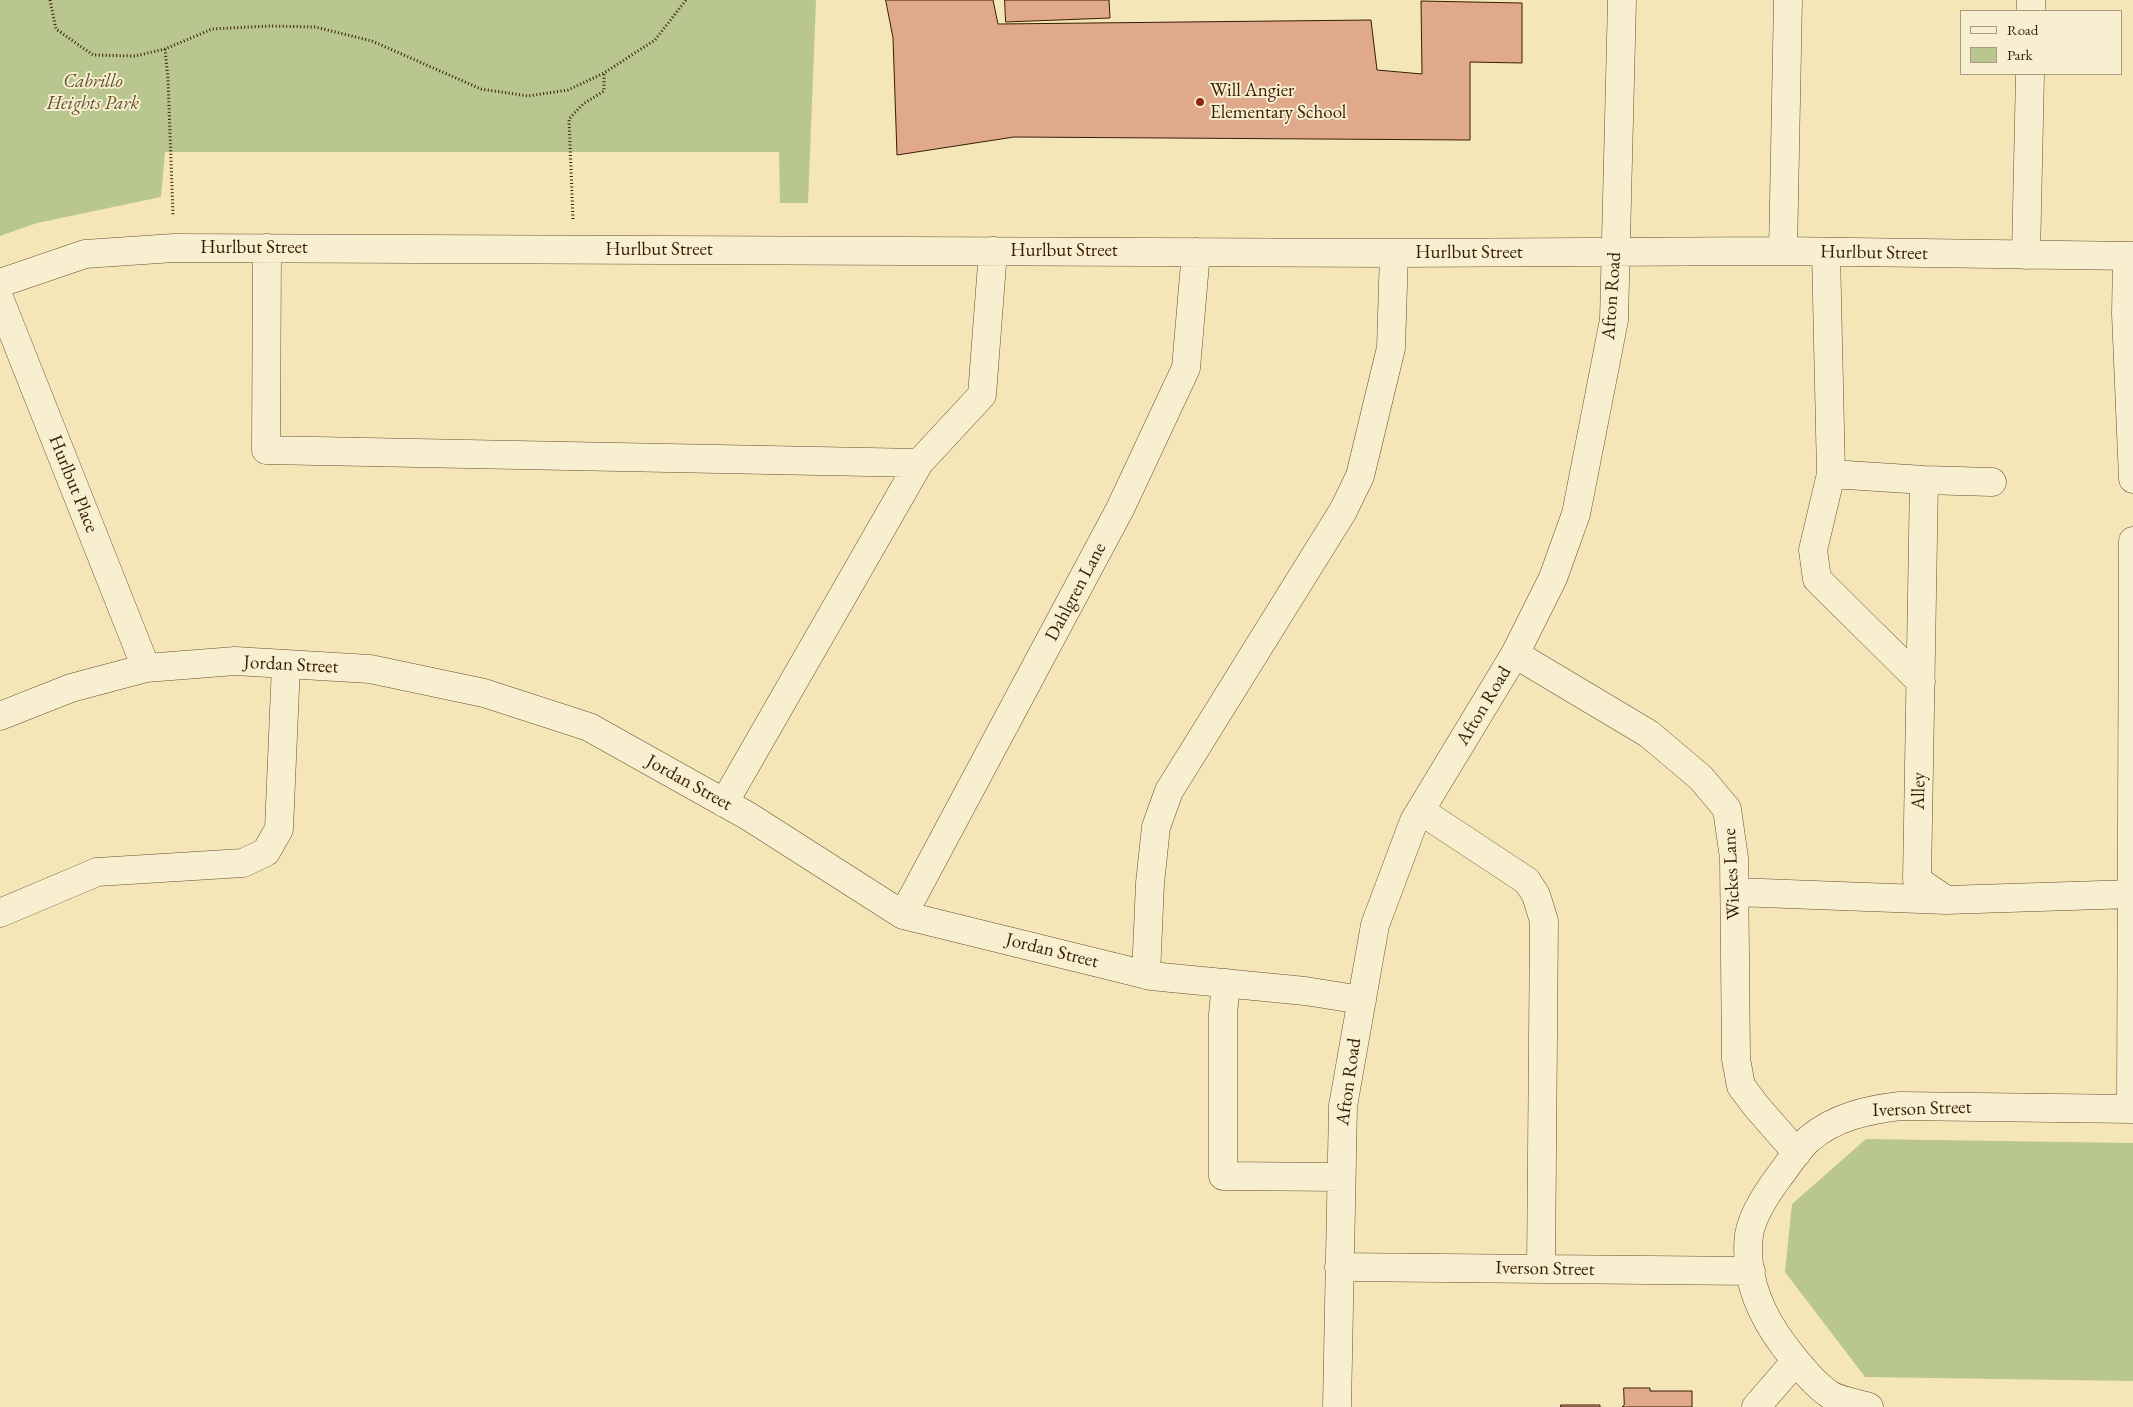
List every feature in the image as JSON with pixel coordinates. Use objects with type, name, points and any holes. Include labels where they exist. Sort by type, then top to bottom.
[{"type":"street","name":"Afton Road","points":[[1337,1407],[1343,1106],[1375,925],[1414,821],[1515,654],[1553,578],[1576,514],[1614,320],[1622,0]]},
{"type":"street","points":[[1783,251],[1788,0]]},
{"type":"street","points":[[2026,255],[2030,75]]},
{"type":"street","name":"Hurlbut Street","points":[[0,283],[85,254],[174,248],[1394,253],[1783,251],[2130,256]]},
{"type":"street","points":[[267,248],[266,450],[919,463]]},
{"type":"street","points":[[724,803],[919,463],[982,395],[993,251]]},
{"type":"street","name":"Dahlgren Lane","points":[[903,915],[1120,508],[1186,368],[1196,252]]},
{"type":"street","points":[[1826,252],[1831,474],[1813,550],[1817,579],[1921,682]]},
{"type":"street","points":[[1146,975],[1150,883],[1156,828],[1169,791],[1344,511],[1360,476],[1390,348],[1394,253]]},
{"type":"street","points":[[2130,256],[2126,314],[2133,479]]},
{"type":"street","name":"Hurlbut Place","points":[[0,300],[146,668]]},
{"type":"street","points":[[1831,474],[1992,482]]},
{"type":"street","name":"Alley","points":[[1924,480],[1917,880],[1946,900]]},
{"type":"street","points":[[2132,1109],[2133,541]]},
{"type":"street","name":"Wickes Lane","points":[[1515,654],[1649,734],[1701,778],[1727,810],[1734,858],[1736,1059],[1741,1086],[1796,1153]]},
{"type":"street","name":"Jordan Street","points":[[0,716],[71,688],[146,668],[235,662],[370,669],[484,693],[589,727],[748,816],[903,915],[1146,975],[1305,991],[1362,1000]]},
{"type":"street","points":[[0,913],[97,872],[243,863],[266,852],[279,829],[286,665]]},
{"type":"street","points":[[1421,811],[1527,881],[1536,895],[1544,920],[1541,1268]]},
{"type":"street","points":[[1735,892],[1946,900],[2132,894]]},
{"type":"street","points":[[1226,983],[1223,1014],[1223,1176],[1341,1177]]},
{"type":"street","name":"Iverson Street","points":[[1868,1407],[1830,1394],[1795,1362],[1768,1325],[1753,1292],[1749,1234],[1758,1212],[1773,1186],[1796,1153],[1809,1139],[1832,1124],[1865,1110],[1900,1106],[2132,1109]]},
{"type":"street","name":"Iverson Street","points":[[1339,1267],[1751,1271]]},
{"type":"street","points":[[1756,1407],[1795,1362]]},
{"type":"path","points":[[50,0],[56,29],[93,55],[135,56],[165,49],[212,29],[269,26],[315,27],[372,42],[480,89],[528,96],[568,90],[604,74],[655,40],[686,0]]},
{"type":"path","points":[[165,49],[168,79],[174,248]]},
{"type":"path","points":[[574,250],[569,119],[583,104],[604,91],[604,74]]},
{"type":"green space","name":"Cabrillo Heights Park","points":[[0,0],[816,0],[808,203],[780,203],[779,152],[165,152],[161,197],[37,223],[0,236]]},
{"type":"green space","points":[[1866,1139],[2133,1143],[2133,1381],[1865,1377],[1785,1272],[1792,1204]]},
{"type":"building","points":[[886,0],[993,0],[998,24],[1371,20],[1377,70],[1422,74],[1421,1],[1522,3],[1522,63],[1470,62],[1470,140],[1014,137],[897,155],[893,38]]},
{"type":"building","points":[[1005,0],[1109,0],[1110,18],[1006,22]]},
{"type":"building","points":[[1624,1388],[1650,1388],[1650,1391],[1692,1391],[1692,1407],[1622,1407],[1624,1405]]},
{"type":"building","points":[[1561,1405],[1600,1405],[1600,1407],[1561,1407]]},
{"type":"place","name":"Will Angier Elementary School","points":[[1200,102]]}]
